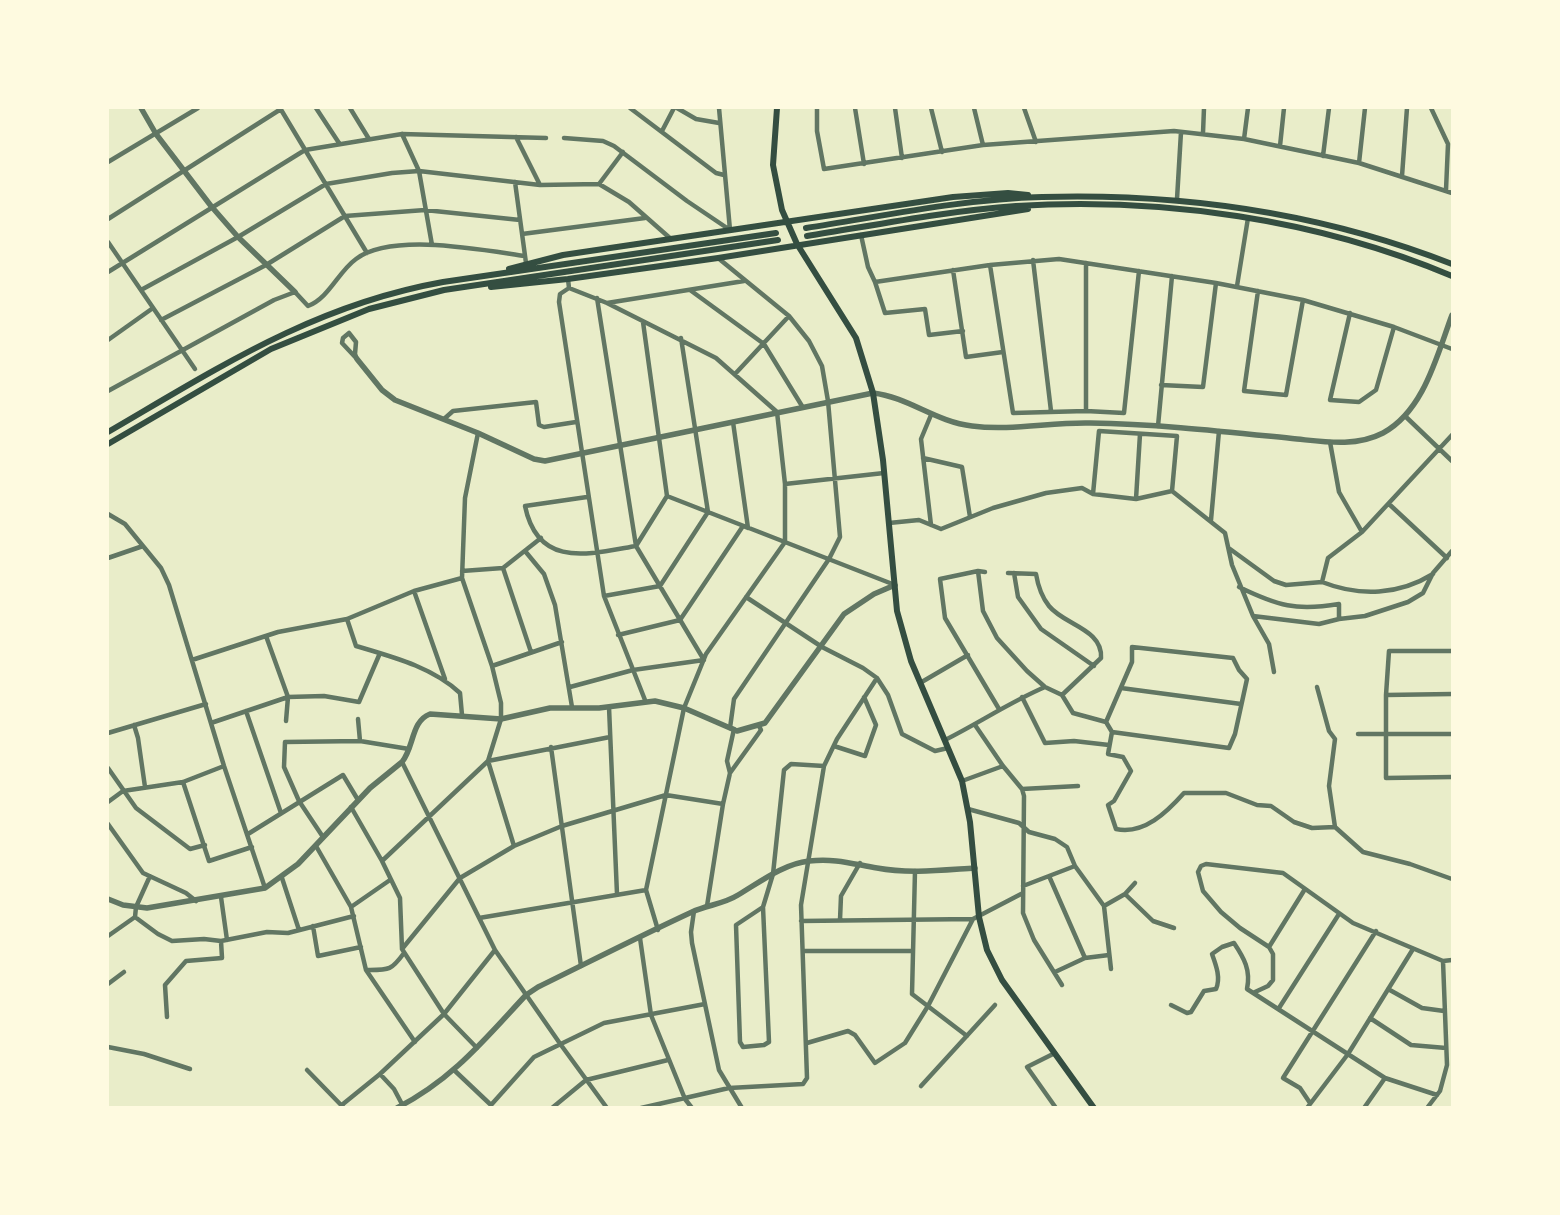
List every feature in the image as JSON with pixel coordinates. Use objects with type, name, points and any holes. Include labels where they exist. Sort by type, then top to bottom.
[{"type":"main road","points":[[777,108],[773,165],[787,224],[797,244],[856,338],[873,393],[884,473],[897,611],[903,636],[920,683],[962,782],[968,809],[975,868],[976,918],[987,950],[1002,980],[1094,1108]]},
{"type":"main road","points":[[492,274],[525,259],[730,230],[787,224],[953,197],[1008,193],[1040,197]]},
{"type":"main road","points":[[806,228],[955,205],[1040,197],[1177,199],[1277,214],[1339,228],[1416,250],[1452,264]]},
{"type":"main road","points":[[807,236],[958,212],[1016,206],[1098,204],[1173,208],[1248,218],[1346,240],[1412,259],[1452,276]]},
{"type":"main road","points":[[444,290],[568,279],[718,258],[797,244],[1054,205]]},
{"type":"main road","points":[[108,432],[267,340],[340,309],[412,288],[492,274],[776,233]]},
{"type":"main road","points":[[108,444],[201,388],[293,338],[369,309],[444,290],[778,240]]},
{"type":"street","points":[[141,108],[156,134],[212,206],[238,236],[308,306],[318,302],[356,259],[367,253],[389,247],[432,245],[525,259],[515,182]]},
{"type":"street","points":[[108,162],[198,108]]},
{"type":"street","points":[[108,219],[281,108],[367,253]]},
{"type":"street","points":[[316,108],[339,143]]},
{"type":"street","points":[[350,108],[369,139]]},
{"type":"street","points":[[632,108],[716,173],[724,175]]},
{"type":"street","points":[[662,130],[675,108],[696,119],[719,122]]},
{"type":"street","points":[[719,108],[730,230]]},
{"type":"street","points":[[817,108],[817,131],[824,169],[983,146],[1181,132],[1244,139],[1359,163],[1452,193]]},
{"type":"street","points":[[854,108],[864,164]]},
{"type":"street","points":[[895,108],[902,158]]},
{"type":"street","points":[[931,108],[942,152]]},
{"type":"street","points":[[974,108],[983,146]]},
{"type":"street","points":[[1024,108],[1036,142]]},
{"type":"street","points":[[1203,133],[1204,108]]},
{"type":"street","points":[[1244,139],[1248,108]]},
{"type":"street","points":[[1280,146],[1284,108]]},
{"type":"street","points":[[1323,156],[1329,108]]},
{"type":"street","points":[[1359,163],[1365,108]]},
{"type":"street","points":[[1402,176],[1407,108]]},
{"type":"street","points":[[1430,108],[1448,144],[1446,190]]},
{"type":"street","points":[[1177,199],[1181,132]]},
{"type":"street","points":[[402,134],[419,171],[432,245]]},
{"type":"street","points":[[108,272],[305,150],[402,134],[546,138]]},
{"type":"street","points":[[516,137],[540,185]]},
{"type":"street","points":[[564,138],[603,141],[623,152],[687,201],[730,230]]},
{"type":"street","points":[[599,184],[623,152]]},
{"type":"street","points":[[141,290],[326,184],[392,172],[419,171],[540,185],[599,184],[629,202],[671,239]]},
{"type":"street","points":[[161,320],[266,265],[345,216],[425,210],[520,220]]},
{"type":"street","points":[[522,234],[645,218]]},
{"type":"street","points":[[1237,286],[1248,218]]},
{"type":"street","points":[[861,235],[868,267],[885,314],[925,309],[929,335],[962,331]]},
{"type":"street","points":[[108,242],[195,369]]},
{"type":"street","points":[[718,258],[789,316],[809,341],[822,366],[828,401],[840,537],[829,559],[734,699],[727,761],[730,774]]},
{"type":"street","points":[[875,282],[1033,260],[1086,263],[1237,286],[1303,300],[1394,327],[1452,350]]},
{"type":"street","points":[[1033,260],[1051,411]]},
{"type":"street","points":[[1086,263],[1086,411]]},
{"type":"street","points":[[990,265],[1013,413],[1051,411],[1124,413],[1139,271]]},
{"type":"street","points":[[953,270],[966,357],[1004,352]]},
{"type":"street","points":[[1158,426],[1172,276]]},
{"type":"street","points":[[568,279],[568,288]]},
{"type":"street","points":[[607,303],[744,280]]},
{"type":"street","points":[[1161,385],[1204,387],[1216,283]]},
{"type":"street","points":[[568,288],[597,298],[643,322],[681,338],[716,358],[777,412],[785,484],[785,542],[704,660],[684,708],[646,890],[658,930]]},
{"type":"street","points":[[568,288],[560,294],[559,302],[580,455],[604,596],[645,700]]},
{"type":"street","points":[[690,290],[764,344],[802,406]]},
{"type":"street","points":[[1258,291],[1244,391],[1286,395],[1303,300]]},
{"type":"street","points":[[108,391],[181,349],[274,300],[295,292]]},
{"type":"street","points":[[597,298],[636,546],[704,660]]},
{"type":"street","points":[[108,340],[153,308]]},
{"type":"street","points":[[1350,313],[1330,400],[1359,402],[1376,390],[1394,327]]},
{"type":"street","points":[[357,360],[355,354],[356,342],[349,334],[343,338],[342,343],[382,390],[394,400],[444,419],[534,459],[545,461],[802,406],[873,393],[897,397],[931,415],[974,427],[1089,423],[1219,430],[1330,442],[1351,442],[1383,433],[1405,416],[1420,394],[1452,315]]},
{"type":"street","points":[[735,374],[789,316]]},
{"type":"street","points":[[587,497],[526,506],[528,520],[541,538],[559,552],[572,555],[596,553],[636,546],[667,496],[643,322]]},
{"type":"street","points":[[604,596],[660,586],[708,512],[681,338]]},
{"type":"street","points":[[444,419],[453,411],[536,402],[539,425],[544,427],[576,422]]},
{"type":"street","points":[[931,415],[921,439],[931,525]]},
{"type":"street","points":[[1405,416],[1452,461]]},
{"type":"street","points":[[618,635],[680,620],[746,527],[733,422]]},
{"type":"street","points":[[1210,520],[1219,430]]},
{"type":"street","points":[[1093,494],[1100,431],[1177,436],[1172,491]]},
{"type":"street","points":[[382,861],[488,761],[501,719],[501,703],[492,666],[462,578],[466,498],[478,434]]},
{"type":"street","points":[[1136,499],[1140,434]]},
{"type":"street","points":[[1322,582],[1328,558],[1362,532],[1452,436]]},
{"type":"street","points":[[1330,442],[1339,492],[1362,532]]},
{"type":"street","points":[[923,458],[962,467],[970,517]]},
{"type":"street","points":[[785,484],[884,473]]},
{"type":"street","points":[[889,523],[919,520],[941,528],[1046,493],[1082,488],[1093,494],[1136,499],[1172,491],[1225,533],[1239,587],[1269,644],[1274,672]]},
{"type":"street","points":[[667,496],[895,585]]},
{"type":"street","points":[[1389,504],[1447,558]]},
{"type":"street","points":[[108,514],[124,524],[161,568],[169,584],[224,766],[265,888]]},
{"type":"street","points":[[462,571],[503,568],[541,538]]},
{"type":"street","points":[[108,558],[143,546]]},
{"type":"street","points":[[1230,549],[1274,581],[1286,584],[1322,582],[1342,590],[1368,592],[1394,590],[1417,584],[1434,574]]},
{"type":"street","points":[[525,551],[544,574],[550,589],[562,642],[572,707]]},
{"type":"street","points":[[1253,616],[1319,624],[1339,619],[1366,616],[1408,602],[1423,593],[1434,574],[1452,551]]},
{"type":"street","points":[[503,568],[531,652]]},
{"type":"street","points":[[978,571],[983,611],[998,638],[1027,672],[1045,687],[1062,695],[1073,713],[1106,722],[1112,732],[1108,754],[1123,757],[1131,771],[1114,800],[1108,805],[1116,829],[1122,830],[1152,823],[1162,817],[1184,793],[1217,792],[1257,805],[1271,806],[1294,822],[1312,828],[1335,827]]},
{"type":"street","points":[[985,572],[978,571],[940,579],[945,618],[999,709]]},
{"type":"street","points":[[1062,695],[1094,666],[1101,658],[1098,641],[1050,608],[1039,590],[1036,574],[1011,573],[1018,597],[1041,630],[1094,666]]},
{"type":"street","points":[[192,660],[266,636],[347,619],[414,592],[462,578]]},
{"type":"street","points":[[108,899],[136,907],[165,907],[265,888],[282,878],[316,846],[358,800],[402,762],[409,749],[416,728],[425,716],[430,714],[501,719],[550,708],[609,707],[645,700],[663,701],[684,708],[737,731],[759,726],[765,723],[849,609],[895,585]]},
{"type":"street","points":[[1239,587],[1271,602],[1312,608],[1338,604],[1339,619]]},
{"type":"street","points":[[414,592],[446,679]]},
{"type":"street","points":[[746,597],[822,647],[863,668],[877,678],[888,695],[902,734],[934,751],[948,748]]},
{"type":"street","points":[[347,619],[356,646],[380,653],[446,679],[460,693],[462,715]]},
{"type":"street","points":[[266,636],[288,697],[286,721]]},
{"type":"street","points":[[492,666],[562,642]]},
{"type":"street","points":[[1106,722],[1132,662],[1132,647],[1233,658],[1239,670],[1247,678],[1235,734],[1229,748],[1112,732]]},
{"type":"street","points":[[1452,651],[1389,650],[1386,695],[1386,778],[1452,778]]},
{"type":"street","points":[[211,723],[288,697],[324,696],[359,702],[380,653]]},
{"type":"street","points":[[920,683],[968,655]]},
{"type":"street","points":[[570,687],[633,670],[704,660]]},
{"type":"street","points":[[641,1108],[729,1088],[803,1084],[807,1078],[801,905],[824,766],[834,746],[877,678]]},
{"type":"street","points":[[945,740],[975,725],[999,709],[1045,687]]},
{"type":"street","points":[[1122,688],[1241,704]]},
{"type":"street","points":[[1317,688],[1329,731],[1334,739],[1328,786],[1335,827],[1363,852],[1410,864],[1452,879]]},
{"type":"street","points":[[1386,695],[1452,694]]},
{"type":"street","points":[[834,746],[865,756],[876,725],[864,697]]},
{"type":"street","points":[[1022,697],[1045,743],[1074,741],[1109,745]]},
{"type":"street","points":[[108,733],[206,704]]},
{"type":"street","points":[[609,707],[617,894]]},
{"type":"street","points":[[246,711],[281,813]]},
{"type":"street","points":[[358,719],[360,741]]},
{"type":"street","points":[[134,725],[138,738],[145,788]]},
{"type":"street","points":[[975,725],[1003,766],[1022,789],[1024,796],[1023,913],[1034,940],[1062,985]]},
{"type":"street","points":[[707,906],[723,804],[730,774],[761,730],[759,726]]},
{"type":"street","points":[[1358,734],[1452,734]]},
{"type":"street","points":[[488,761],[551,747],[610,737]]},
{"type":"street","points":[[323,837],[299,801],[284,767],[285,742],[360,741],[409,749]]},
{"type":"street","points":[[551,747],[582,966]]},
{"type":"street","points":[[488,761],[514,846]]},
{"type":"street","points":[[402,762],[428,818],[496,950],[560,1045],[607,1108]]},
{"type":"street","points":[[763,906],[736,925],[740,1042],[743,1047],[764,1046],[769,1042],[763,906],[773,874],[784,770],[791,764],[824,766]]},
{"type":"street","points":[[108,802],[124,791],[183,782],[224,766]]},
{"type":"street","points":[[962,782],[1003,766]]},
{"type":"street","points":[[108,768],[136,808],[190,849],[204,845]]},
{"type":"street","points":[[248,834],[343,775],[358,800]]},
{"type":"street","points":[[183,782],[209,861],[252,847]]},
{"type":"street","points":[[1022,789],[1078,786]]},
{"type":"street","points":[[366,970],[388,970],[394,967],[403,951],[460,878],[514,846],[562,826],[666,795],[723,804]]},
{"type":"street","points":[[351,807],[382,861],[400,898],[403,951],[444,1014],[477,1048]]},
{"type":"street","points":[[968,809],[1019,823],[1029,832],[1062,842],[1067,847],[1075,866],[1104,906],[1111,969]]},
{"type":"street","points":[[108,825],[142,873],[186,893],[196,901]]},
{"type":"street","points":[[316,846],[351,907],[366,970],[414,1042]]},
{"type":"street","points":[[380,1074],[394,1089],[401,1107],[423,1095],[454,1070],[526,995],[694,912],[738,896],[760,880],[809,861],[840,860],[877,868],[915,871],[975,868]]},
{"type":"street","points":[[840,920],[841,896],[860,863]]},
{"type":"street","points":[[1255,992],[1268,986],[1273,980],[1273,954],[1269,947],[1234,923],[1203,891],[1198,872],[1201,866],[1206,864],[1277,871],[1353,923],[1376,931],[1443,961],[1452,960]]},
{"type":"street","points":[[1022,886],[1075,866]]},
{"type":"street","points":[[915,871],[912,994],[967,1036]]},
{"type":"street","points":[[108,936],[135,917],[136,907],[150,876]]},
{"type":"street","points":[[1048,876],[1085,958]]},
{"type":"street","points":[[282,878],[299,930]]},
{"type":"street","points":[[351,907],[390,880]]},
{"type":"street","points":[[1104,906],[1125,894],[1135,883]]},
{"type":"street","points":[[1269,947],[1305,889]]},
{"type":"street","points":[[479,918],[646,890]]},
{"type":"street","points":[[801,920],[914,921],[976,918],[1023,894]]},
{"type":"street","points":[[1125,894],[1153,921],[1174,928]]},
{"type":"street","points":[[221,897],[227,940]]},
{"type":"street","points":[[694,912],[691,932],[719,1070],[742,1108]]},
{"type":"street","points":[[1279,1008],[1339,914]]},
{"type":"street","points":[[135,917],[158,934],[172,940],[204,939],[221,941],[267,932],[288,934],[354,916]]},
{"type":"street","points":[[807,1043],[848,1031],[855,1035],[875,1063],[905,1042],[928,1006],[976,918]]},
{"type":"street","points":[[313,926],[318,956],[361,947]]},
{"type":"street","points":[[1376,931],[1284,1078],[1300,1088],[1309,1105],[1348,1054],[1413,949]]},
{"type":"street","points":[[640,938],[651,1015],[668,1060],[692,1108]]},
{"type":"street","points":[[167,1017],[164,985],[186,961],[222,958],[221,941]]},
{"type":"street","points":[[1170,1005],[1187,1013],[1191,1012],[1204,991],[1216,989],[1218,984],[1217,967],[1212,954],[1222,947],[1234,943],[1244,958],[1249,975],[1247,989],[1255,992],[1385,1078],[1437,1095]]},
{"type":"street","points":[[307,1070],[344,1106],[444,1014],[496,950]]},
{"type":"street","points":[[803,951],[913,951]]},
{"type":"street","points":[[1055,972],[1085,958],[1109,955]]},
{"type":"street","points":[[1427,1108],[1437,1095],[1447,1065],[1443,961]]},
{"type":"street","points":[[108,984],[124,972]]},
{"type":"street","points":[[1388,989],[1422,1008],[1444,1012]]},
{"type":"street","points":[[454,1070],[492,1107],[534,1057],[604,1023],[705,1004]]},
{"type":"street","points":[[921,1086],[995,1005]]},
{"type":"street","points":[[1370,1018],[1411,1045],[1446,1048]]},
{"type":"street","points":[[108,1047],[144,1054],[190,1069]]},
{"type":"street","points":[[1055,1053],[1028,1067],[1056,1108]]},
{"type":"street","points":[[552,1108],[586,1080],[668,1060]]},
{"type":"street","points":[[1364,1108],[1385,1078]]}]
